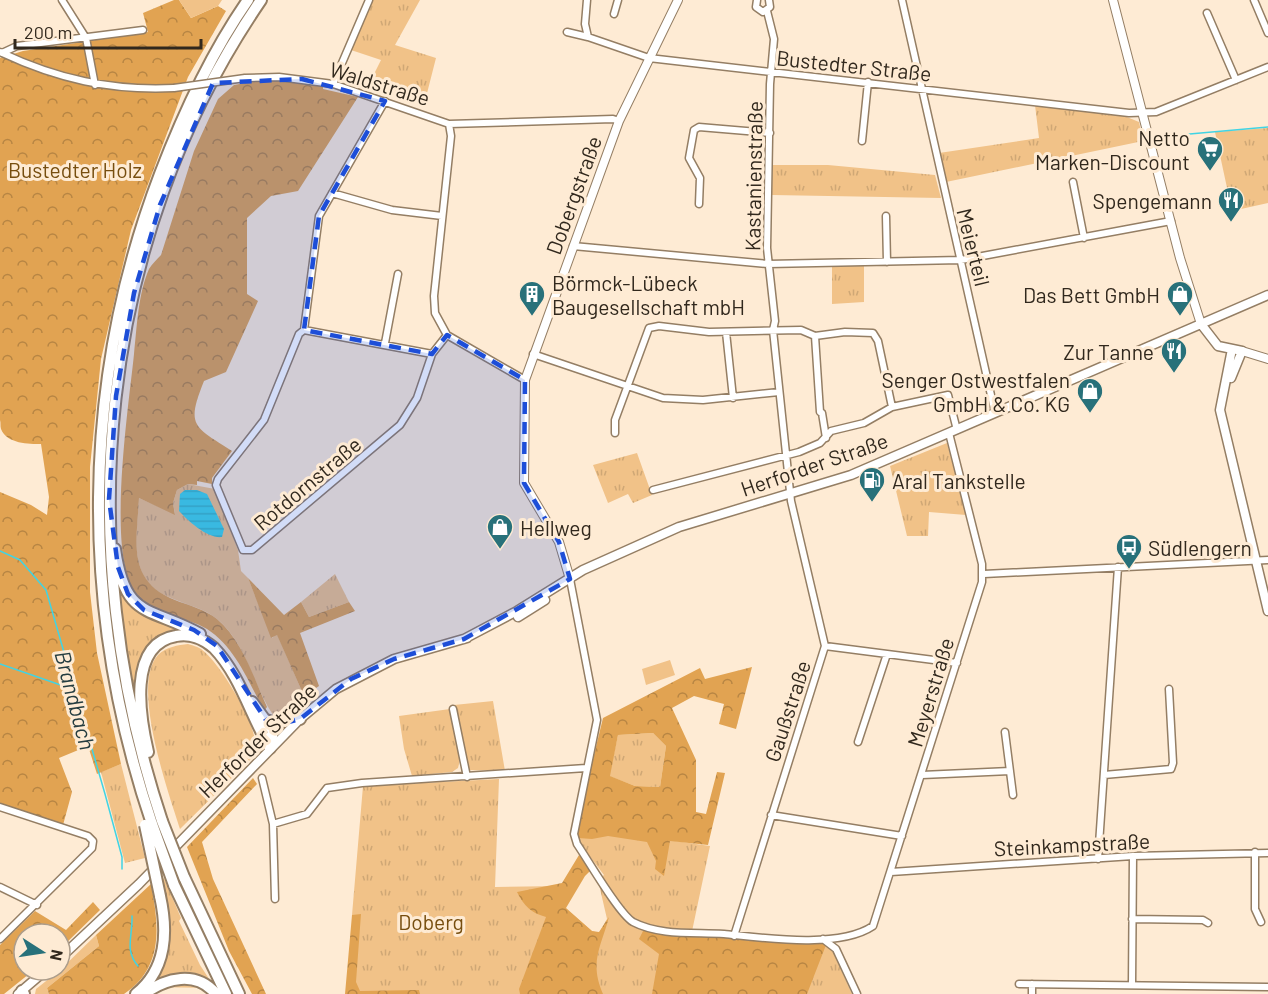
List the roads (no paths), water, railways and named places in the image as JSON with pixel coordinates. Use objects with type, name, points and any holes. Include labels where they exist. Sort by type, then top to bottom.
[{"type":"highway","points":[[226,994],[174,885],[137,779],[116,693],[100,576],[99,457],[110,355],[134,249],[166,157],[190,102],[248,0]]},
{"type":"highway","points":[[136,994],[151,978],[162,954],[165,926],[147,776],[131,711],[118,642],[110,565],[109,499],[116,396],[128,323],[148,243],[173,169],[223,62],[261,0]]},
{"type":"highway","points":[[109,499],[114,511],[118,567],[128,594],[144,610],[194,630],[225,654],[254,705],[266,720],[274,737],[270,748]]},
{"type":"highway","points":[[153,823],[164,813],[146,743],[140,682],[146,660],[160,642],[177,635],[190,636],[212,646],[232,673],[270,748]]},
{"type":"highway","points":[[266,720],[281,724],[291,719],[300,719]]},
{"type":"highway","points":[[153,823],[184,877],[239,994]]},
{"type":"highway","points":[[144,994],[166,982],[180,978],[203,983],[216,994]]},
{"type":"main road","name":"Herforder Straße","points":[[72,946],[182,840],[300,719],[351,679],[394,659],[464,639],[570,579],[679,527],[851,475],[1268,295]]},
{"type":"main road","points":[[1201,324],[1218,346],[1242,351],[1222,391]]},
{"type":"main road","points":[[1232,349],[1220,410],[1258,561],[1268,611]]},
{"type":"main road","points":[[21,993],[33,982]]},
{"type":"street","points":[[62,0],[86,38],[95,85]]},
{"type":"street","points":[[333,84],[369,0]]},
{"type":"street","points":[[587,0],[585,29],[588,37]]},
{"type":"street","points":[[614,14],[618,0]]},
{"type":"street","name":"Dobergstraße","points":[[570,579],[558,542],[524,483],[525,380],[619,121],[678,0]]},
{"type":"street","points":[[757,0],[758,11],[767,11],[770,5],[769,0]]},
{"type":"street","name":"Meierteil","points":[[902,0],[995,413]]},
{"type":"street","points":[[1113,0],[1171,222],[1201,324]]},
{"type":"street","points":[[1254,0],[1268,33]]},
{"type":"street","name":"Kastanienstraße","points":[[767,11],[774,39],[771,73],[768,264],[790,494]]},
{"type":"street","points":[[1207,13],[1236,80]]},
{"type":"street","points":[[1,53],[17,46],[143,30]]},
{"type":"street","name":"Bustedter Straße","points":[[567,32],[649,58],[1014,99],[1040,104],[1142,113],[1156,112],[1268,67]]},
{"type":"street","name":"Waldstraße","points":[[1,53],[53,74],[95,85],[135,89],[174,88],[244,78],[279,77],[333,84],[385,100],[449,124],[451,136],[434,306],[437,321],[447,335]]},
{"type":"street","points":[[862,141],[868,82]]},
{"type":"street","points":[[385,100],[332,193],[318,225],[304,330],[385,343],[432,354]]},
{"type":"street","points":[[449,124],[613,119],[619,121]]},
{"type":"street","points":[[699,204],[700,178],[689,158],[694,130],[699,127],[770,133]]},
{"type":"street","points":[[1073,182],[1084,238]]},
{"type":"street","points":[[332,193],[392,210],[442,216]]},
{"type":"street","points":[[886,216],[887,262]]},
{"type":"street","points":[[573,246],[768,264],[961,260],[1171,222]]},
{"type":"street","points":[[385,343],[398,274]]},
{"type":"street","points":[[615,433],[614,425],[626,386],[649,328],[659,326],[699,332],[801,330],[815,336],[845,332],[873,333],[878,341],[891,407]]},
{"type":"street","name":"Rotdornstraße","points":[[304,330],[299,334],[264,420],[218,479],[216,485],[240,546],[247,551],[252,550],[400,426],[414,404],[432,354],[447,335]]},
{"type":"street","points":[[726,332],[733,398]]},
{"type":"street","points":[[447,335],[525,380]]},
{"type":"street","points":[[815,336],[820,412],[825,438]]},
{"type":"street","points":[[1242,351],[1268,359]]},
{"type":"street","points":[[533,354],[663,398],[680,400],[733,398],[779,392]]},
{"type":"street","points":[[653,490],[809,448],[825,438],[831,431],[864,423],[891,407],[948,395],[953,431],[984,574],[1268,560]]},
{"type":"street","name":"Gaußstraße","points":[[734,936],[825,646],[790,494]]},
{"type":"street","points":[[1098,859],[1118,567]]},
{"type":"street","name":"Meyerstraße","points":[[570,579],[597,720],[574,829],[574,839],[626,916],[639,924],[665,931],[771,940],[841,937],[866,931],[873,926],[984,574]]},
{"type":"street","points":[[825,646],[957,663]]},
{"type":"street","points":[[858,742],[887,654]]},
{"type":"street","points":[[1104,775],[1171,769],[1173,763],[1169,689]]},
{"type":"street","points":[[453,709],[467,777]]},
{"type":"street","points":[[1005,732],[1013,795]]},
{"type":"street","points":[[273,825],[307,814],[327,788],[362,783],[586,768]]},
{"type":"street","points":[[922,775],[1010,771]]},
{"type":"street","points":[[262,778],[273,825],[275,899]]},
{"type":"street","points":[[0,807],[88,836],[93,841],[92,848],[0,939]]},
{"type":"street","points":[[771,815],[857,826],[902,836]]},
{"type":"street","points":[[1255,852],[1255,909],[1261,922]]},
{"type":"street","name":"Steinkampstraße","points":[[891,872],[1133,856],[1268,853]]},
{"type":"street","points":[[1132,985],[1133,856]]},
{"type":"street","points":[[0,888],[37,904]]},
{"type":"street","points":[[1132,919],[1203,920],[1208,923]]},
{"type":"street","points":[[837,950],[841,937]]},
{"type":"street","points":[[823,938],[837,950],[857,994]]},
{"type":"street","points":[[1018,984],[1268,987]]},
{"type":"street","points":[[1032,984],[1032,994]]},
{"type":"street","points":[[1143,985],[1143,994]]},
{"type":"street","points":[[1256,986],[1256,994]]},
{"type":"water","points":[[185,490],[197,490],[207,494],[224,529],[222,537],[205,532],[179,511],[180,494]]},
{"type":"waterway","points":[[1156,137],[1268,127]]},
{"type":"waterway","name":"Brandbach","points":[[0,551],[20,560],[46,590],[105,794],[122,857],[122,869]]},
{"type":"waterway","points":[[0,664],[75,690]]},
{"type":"waterway","name":"Brandbach","points":[[132,916],[130,948],[138,966]]},
{"type":"place","name":"Netto Marken-Discount","points":[[1210,172]]},
{"type":"place","name":"Spengemann","points":[[1231,223]]},
{"type":"place","name":"Börmck-Lübeck Baugesellschaft mbH","points":[[532,317]]},
{"type":"place","name":"Das Bett GmbH","points":[[1180,317]]},
{"type":"place","name":"Zur Tanne","points":[[1174,374]]},
{"type":"place","name":"Senger Ostwestfalen GmbH & Co. KG","points":[[1090,414]]},
{"type":"place","name":"Aral Tankstelle","points":[[872,503]]},
{"type":"place","name":"Hellweg","points":[[500,550]]},
{"type":"place","name":"Südlengern","points":[[1129,570]]},
{"type":"park label","name":"Bustedter Holz","points":[[75,169]]},
{"type":"park label","name":"Doberg","points":[[431,921]]}]
